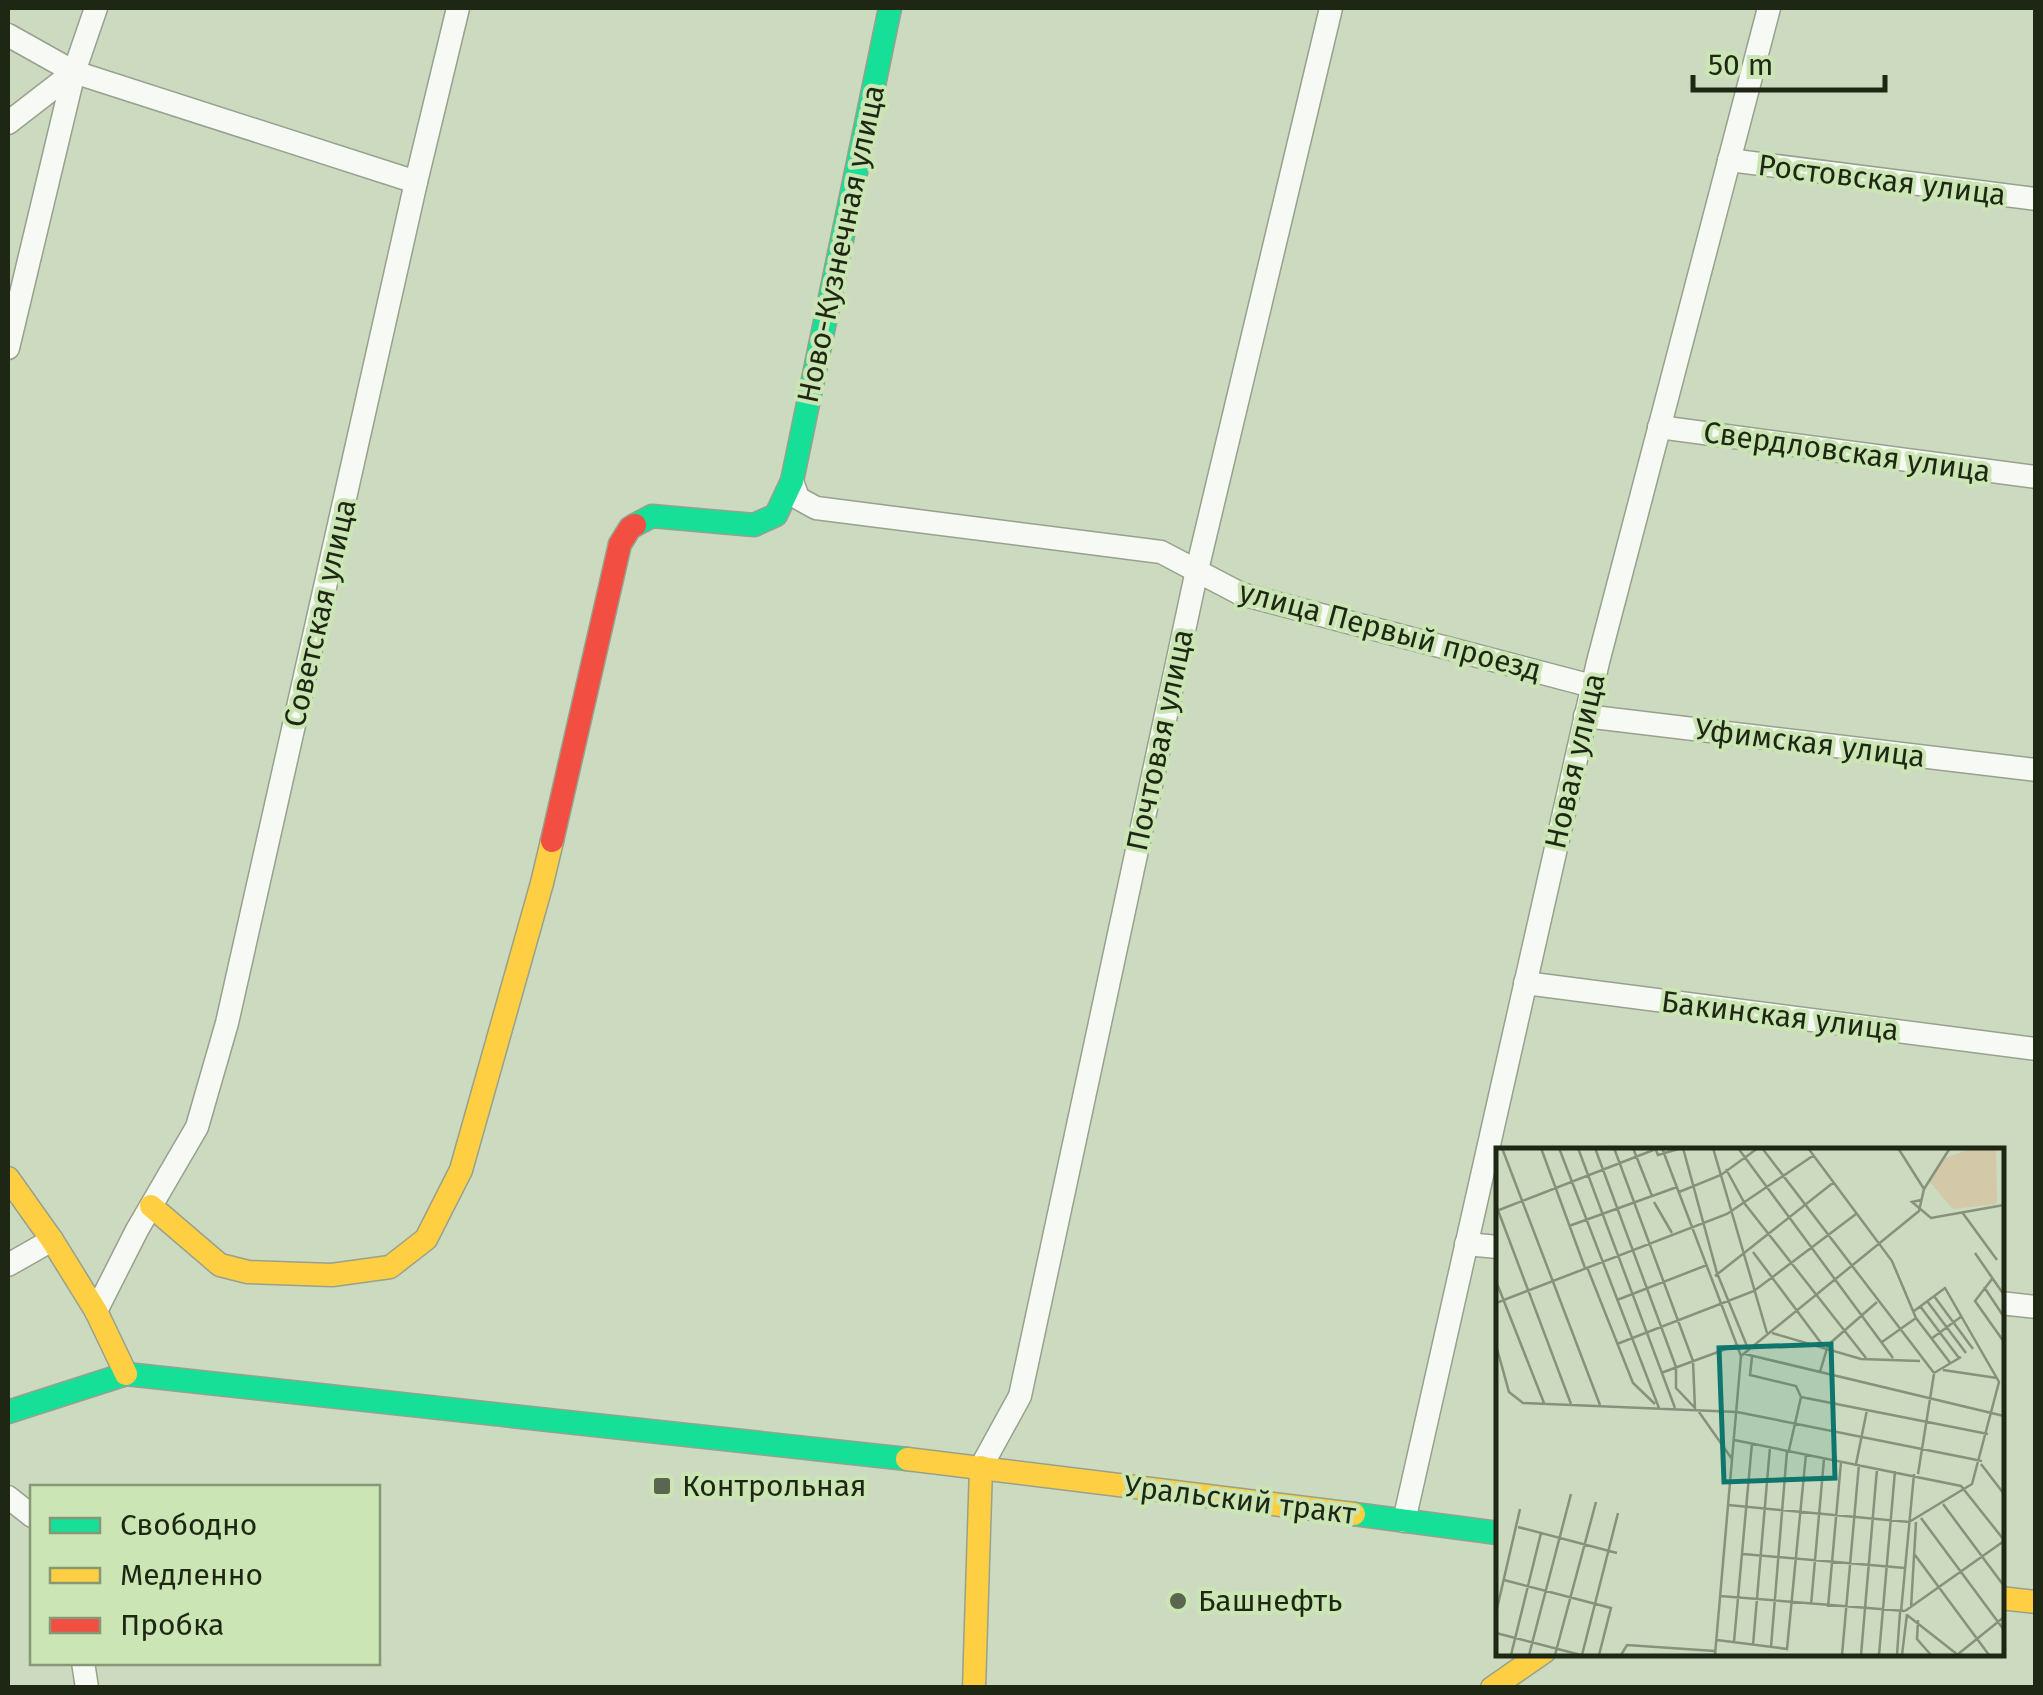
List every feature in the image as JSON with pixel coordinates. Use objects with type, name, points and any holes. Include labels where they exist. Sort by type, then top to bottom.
[{"type":"main road","name":"Ново-Кузнечная улица","points":[[792,482],[890,8]]},
{"type":"main road","points":[[151,1206],[220,1266],[248,1272],[332,1275],[390,1267],[426,1239],[461,1170],[542,883],[620,544],[630,528],[652,516],[754,525],[776,514],[792,482]]},
{"type":"main road","points":[[8,1178],[96,1311],[126,1374],[8,1412]]},
{"type":"main road","name":"Уральский тракт","points":[[126,1374],[981,1467],[1496,1533]]},
{"type":"main road","points":[[974,1688],[981,1467]]},
{"type":"main road","points":[[2003,1598],[2036,1602]]},
{"type":"main road","points":[[1492,1688],[1540,1655]]},
{"type":"street","points":[[8,348],[74,72],[96,8]]},
{"type":"street","name":"Советская улица","points":[[96,1311],[197,1127],[227,1024],[458,8]]},
{"type":"street","name":"Почтовая улица","points":[[981,1467],[1020,1396],[1197,570],[1331,8]]},
{"type":"street","name":"Новая улица","points":[[1404,1521],[1592,686],[1769,8]]},
{"type":"street","points":[[8,35],[74,72],[416,182]]},
{"type":"street","points":[[8,123],[74,72]]},
{"type":"street","name":"Ростовская улица","points":[[1729,160],[2036,200]]},
{"type":"street","name":"Свердловская улица","points":[[1659,427],[2036,477]]},
{"type":"street","name":"улица Первый проезд","points":[[792,482],[798,498],[816,508],[1161,552],[1242,594],[1592,686]]},
{"type":"street","name":"Уфимская улица","points":[[1585,716],[2036,770]]},
{"type":"street","name":"Бакинская улица","points":[[1525,983],[2036,1049]]},
{"type":"street","points":[[8,1264],[52,1240]]},
{"type":"street","points":[[1466,1244],[1496,1247]]},
{"type":"street","points":[[2003,1303],[2036,1307]]},
{"type":"street","points":[[8,1497],[30,1514]]},
{"type":"traffic: fast","points":[[635,525],[652,516],[754,525],[776,515],[792,481],[890,8]]},
{"type":"traffic: fast","points":[[8,1412],[126,1374],[907,1459]]},
{"type":"traffic: fast","points":[[1354,1514],[1496,1533]]},
{"type":"traffic: slow","points":[[151,1206],[220,1265],[248,1272],[332,1275],[390,1267],[426,1239],[461,1170],[552,841]]},
{"type":"traffic: slow","points":[[8,1178],[96,1311],[126,1374]]},
{"type":"traffic: slow","points":[[907,1459],[1354,1514]]},
{"type":"traffic: slow","points":[[974,1688],[981,1467]]},
{"type":"traffic: slow","points":[[2003,1598],[2036,1602]]},
{"type":"traffic: slow","points":[[1492,1688],[1540,1655]]},
{"type":"traffic: jam","points":[[552,841],[620,544],[635,525]]},
{"type":"place","name":"Контрольная","points":[[662,1486]]},
{"type":"place","name":"Башнефть","points":[[1178,1601]]}]
